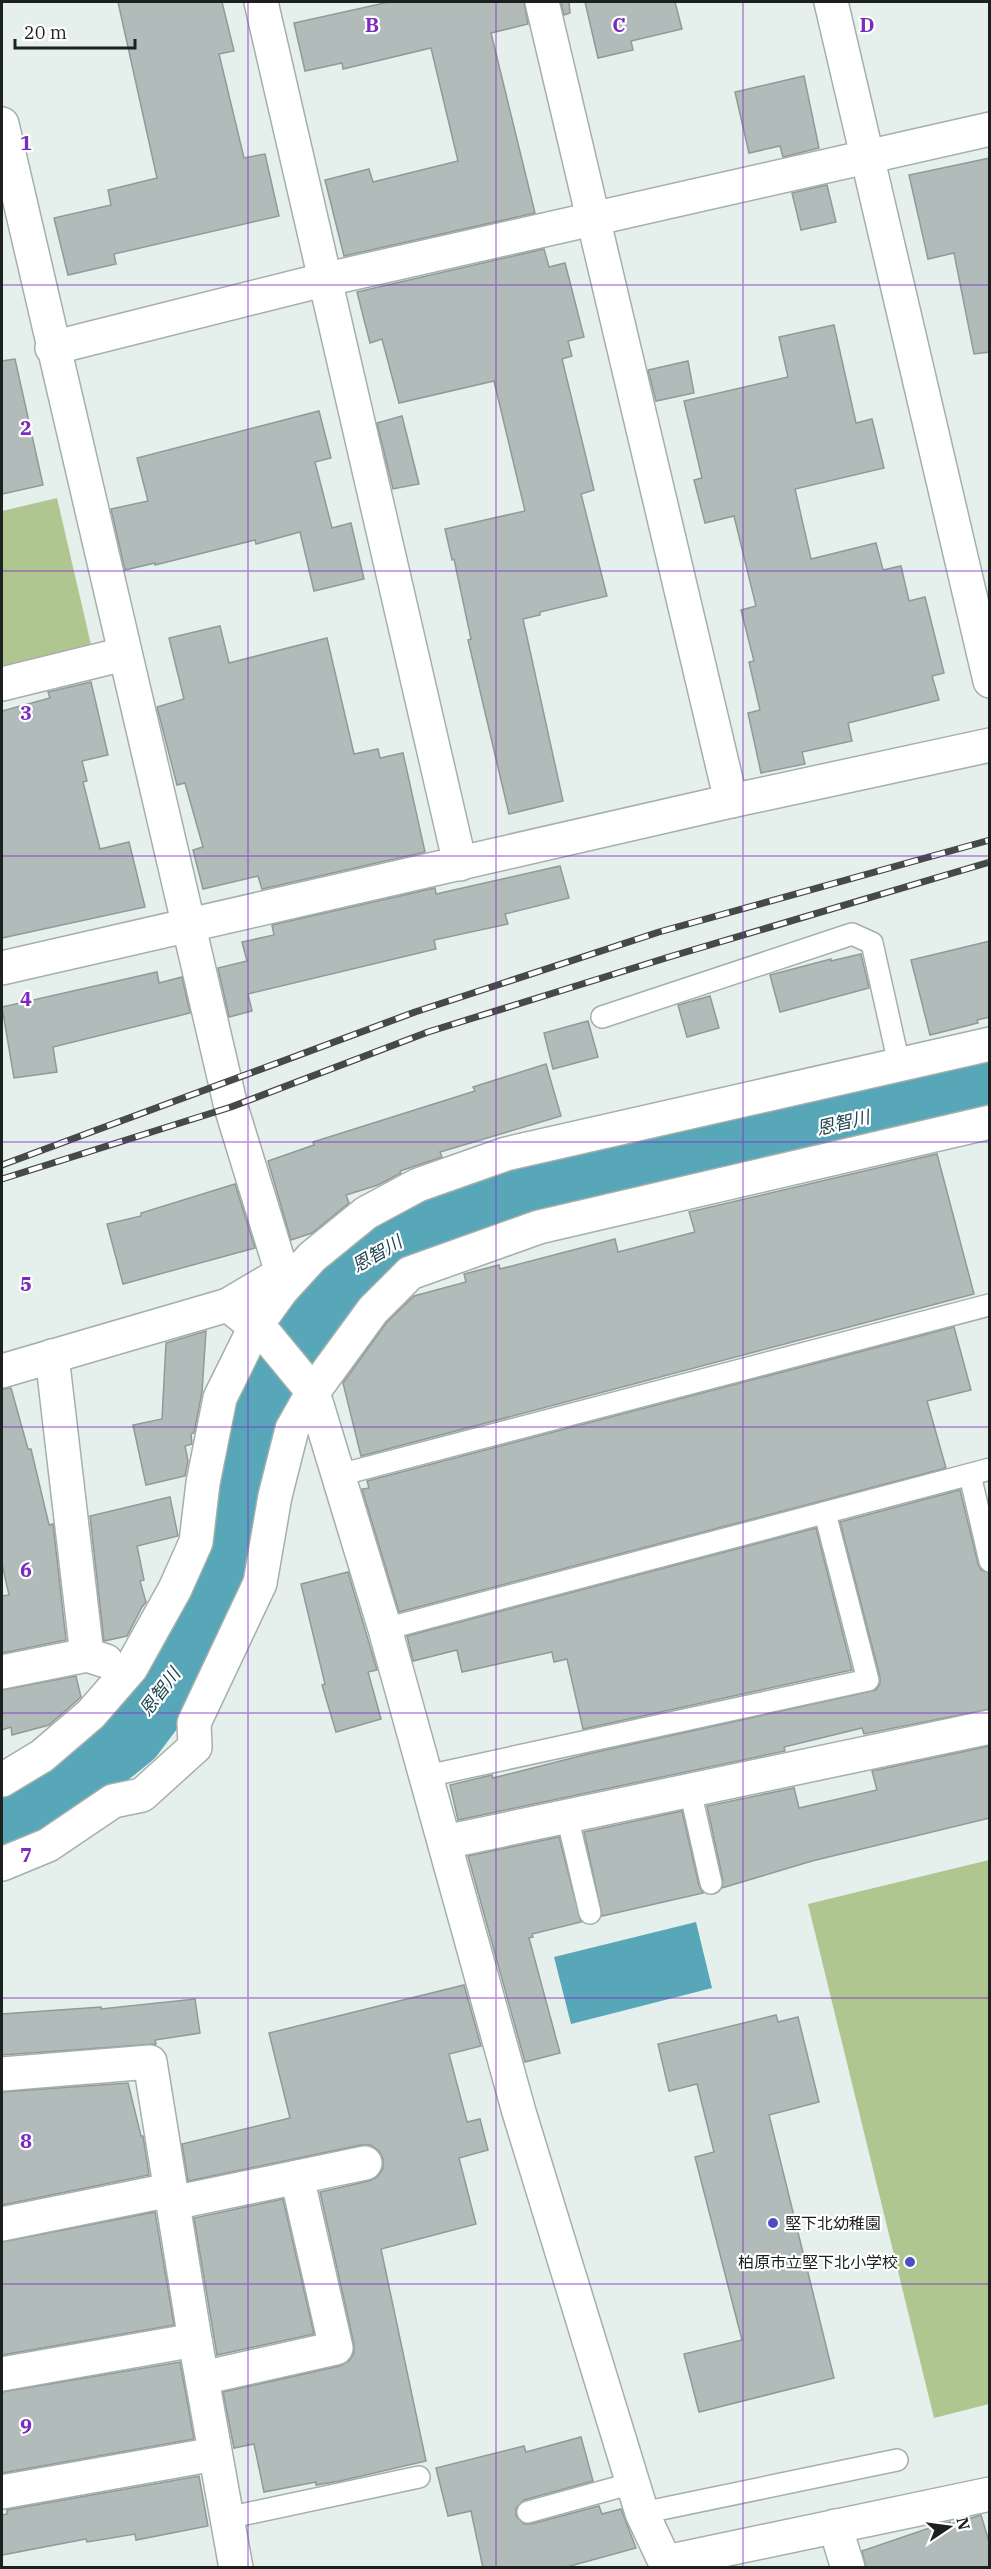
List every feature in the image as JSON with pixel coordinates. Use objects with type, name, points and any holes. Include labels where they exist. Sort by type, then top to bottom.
[{"type":"street","points":[[261,2],[323,280],[460,864]]},
{"type":"street","points":[[542,2],[730,801]]},
{"type":"street","points":[[831,2],[990,681]]},
{"type":"street","points":[[2,124],[8,181],[52,348],[231,1107],[282,1273]]},
{"type":"street","points":[[52,348],[323,280],[866,155],[990,129]]},
{"type":"street","points":[[2,684],[124,654]]},
{"type":"street","points":[[2,968],[730,801],[990,745]]},
{"type":"street","points":[[2,1780],[42,1756],[91,1714],[131,1668],[175,1588],[196,1542],[203,1483],[220,1398],[281,1291],[312,1257],[366,1213],[418,1185],[506,1154],[990,1044]]},
{"type":"street","points":[[2,1864],[48,1845],[112,1801],[142,1795],[195,1747],[194,1723],[260,1582],[275,1496],[292,1429],[313,1392],[373,1310],[410,1273],[539,1227],[990,1122]]},
{"type":"street","points":[[2,1371],[228,1305],[312,1257]]},
{"type":"street","points":[[228,1305],[260,1331],[313,1392],[385,1629],[519,2112],[637,2498],[667,2565],[835,2526],[990,2494]]},
{"type":"street","points":[[52,1356],[87,1655]]},
{"type":"street","points":[[2,1672],[87,1655],[131,1668]]},
{"type":"street","points":[[445,1842],[990,1727]]},
{"type":"street","points":[[2,2074],[150,2062],[195,2340],[236,2568]]},
{"type":"street","points":[[2,2224],[297,2177],[365,2163]]},
{"type":"street","points":[[202,2378],[336,2348],[297,2177]]},
{"type":"street","points":[[2,2374],[195,2340]]},
{"type":"street","points":[[2,2492],[215,2454]]},
{"type":"street","points":[[835,2526],[848,2568]]},
{"type":"lane","points":[[602,1017],[852,933],[872,943],[899,1064]]},
{"type":"lane","points":[[339,1476],[988,1305]]},
{"type":"lane","points":[[385,1629],[980,1472],[990,1561]]},
{"type":"lane","points":[[427,1776],[868,1680],[825,1513]]},
{"type":"lane","points":[[690,1790],[711,1883]]},
{"type":"lane","points":[[567,1816],[590,1913]]},
{"type":"lane","points":[[528,2512],[897,2460]]},
{"type":"lane","points":[[227,2518],[419,2477]]},
{"type":"green space","points":[[57,498],[92,649],[2,670],[2,511]]},
{"type":"green space","points":[[989,1860],[989,2404],[934,2418],[808,1904]]},
{"type":"water","points":[[696,1922],[712,1988],[571,2024],[554,1957]]},
{"type":"building","points":[[118,2],[222,2],[234,51],[219,54],[244,158],[265,154],[279,216],[114,254],[116,264],[68,275],[54,218],[111,205],[108,190],[157,178]]},
{"type":"building","points":[[389,2],[524,2],[528,24],[491,33],[535,213],[344,256],[325,180],[369,169],[373,182],[458,161],[431,48],[343,69],[342,63],[305,71],[294,23]]},
{"type":"building","points":[[561,2],[569,2],[570,13],[564,15]]},
{"type":"building","points":[[585,2],[675,2],[682,29],[631,41],[633,50],[598,58]]},
{"type":"building","points":[[804,76],[819,148],[783,157],[780,146],[749,153],[735,92]]},
{"type":"building","points":[[990,158],[990,352],[974,354],[954,253],[928,259],[909,175]]},
{"type":"building","points":[[827,185],[836,222],[801,230],[792,193]]},
{"type":"building","points":[[544,249],[549,267],[565,263],[584,337],[568,341],[572,356],[562,359],[594,490],[581,494],[607,596],[540,612],[540,615],[523,619],[563,801],[509,814],[468,640],[471,639],[454,559],[452,560],[445,529],[525,511],[494,381],[399,403],[382,339],[370,343],[357,292]]},
{"type":"building","points":[[834,325],[856,423],[872,419],[884,468],[795,489],[811,559],[876,543],[883,570],[901,566],[909,601],[925,597],[944,673],[932,676],[939,700],[848,723],[852,741],[802,752],[805,764],[761,773],[748,713],[760,710],[749,662],[754,661],[741,610],[756,606],[734,516],[705,523],[694,480],[702,478],[684,401],[788,377],[779,337]]},
{"type":"building","points":[[15,359],[43,485],[2,494],[2,361]]},
{"type":"building","points":[[688,361],[694,393],[656,401],[648,370]]},
{"type":"building","points":[[319,411],[331,458],[315,462],[332,528],[351,523],[364,579],[314,591],[300,532],[256,544],[255,540],[155,565],[155,563],[125,570],[111,509],[148,501],[137,458]]},
{"type":"building","points":[[402,416],[419,484],[393,489],[377,423]]},
{"type":"building","points":[[220,626],[229,663],[327,638],[354,754],[378,749],[380,758],[403,753],[425,852],[262,889],[258,876],[203,889],[193,850],[203,847],[185,783],[177,785],[157,707],[184,699],[169,638]]},
{"type":"building","points":[[91,682],[108,755],[82,761],[87,781],[83,782],[100,849],[129,842],[145,907],[2,938],[2,711],[50,698],[48,692]]},
{"type":"building","points":[[560,866],[569,898],[505,914],[508,924],[434,940],[436,949],[248,994],[252,1011],[229,1017],[218,968],[247,961],[242,942],[274,935],[272,925],[435,888],[436,894]]},
{"type":"building","points":[[990,941],[990,1017],[977,1020],[978,1023],[930,1035],[911,960]]},
{"type":"building","points":[[861,954],[869,988],[780,1012],[770,975],[831,959],[831,961]]},
{"type":"building","points":[[157,972],[159,983],[182,977],[190,1013],[53,1047],[57,1072],[14,1078],[2,1007]]},
{"type":"building","points":[[710,996],[719,1028],[687,1037],[678,1005]]},
{"type":"building","points":[[588,1021],[598,1057],[553,1069],[544,1033]]},
{"type":"building","points":[[546,1064],[561,1116],[440,1152],[442,1157],[400,1171],[401,1173],[378,1185],[346,1195],[349,1203],[312,1233],[291,1240],[268,1161],[314,1145],[313,1142],[475,1091],[473,1087]]},
{"type":"building","points":[[937,1154],[974,1294],[361,1456],[343,1383],[387,1322],[414,1296],[466,1282],[464,1274],[499,1265],[500,1269],[615,1239],[618,1252],[695,1232],[689,1212]]},
{"type":"building","points":[[235,1184],[255,1248],[123,1284],[107,1224],[141,1216],[141,1213]]},
{"type":"building","points":[[954,1327],[971,1390],[927,1401],[946,1468],[399,1612],[362,1489],[369,1488],[367,1481]]},
{"type":"building","points":[[206,1331],[202,1392],[194,1433],[191,1434],[192,1444],[185,1446],[188,1461],[185,1476],[146,1485],[133,1425],[162,1419],[166,1343]]},
{"type":"building","points":[[11,1388],[28,1449],[31,1449],[49,1525],[53,1524],[66,1640],[2,1653],[2,1596],[9,1595],[2,1564],[2,1389]]},
{"type":"building","points":[[960,1490],[978,1564],[981,1570],[990,1573],[990,1709],[864,1734],[862,1728],[784,1747],[785,1751],[458,1820],[450,1785],[492,1775],[493,1778],[588,1754],[876,1690],[880,1684],[880,1677],[840,1522]]},
{"type":"building","points":[[170,1497],[178,1536],[137,1546],[144,1580],[140,1581],[146,1602],[127,1636],[104,1641],[90,1516]]},
{"type":"building","points":[[816,1528],[852,1670],[583,1729],[567,1659],[554,1662],[552,1652],[462,1672],[457,1650],[413,1661],[407,1636]]},
{"type":"building","points":[[348,1572],[377,1670],[368,1672],[381,1719],[336,1732],[322,1685],[325,1684],[301,1584]]},
{"type":"building","points":[[76,1676],[81,1697],[49,1725],[12,1735],[11,1727],[2,1730],[2,1690]]},
{"type":"building","points":[[990,1746],[990,1818],[812,1861],[722,1888],[723,1880],[707,1806],[794,1788],[799,1808],[877,1790],[872,1771]]},
{"type":"building","points":[[682,1811],[699,1886],[703,1893],[602,1916],[584,1832]]},
{"type":"building","points":[[559,1837],[581,1922],[532,1934],[533,1937],[529,1938],[560,2053],[525,2062],[468,1856]]},
{"type":"building","points":[[464,1985],[481,2046],[449,2054],[467,2122],[480,2119],[488,2150],[459,2158],[476,2224],[381,2249],[426,2461],[340,2481],[316,2485],[316,2482],[264,2492],[254,2444],[234,2448],[223,2392],[340,2366],[349,2361],[354,2353],[354,2344],[320,2192],[369,2181],[377,2177],[383,2169],[383,2159],[379,2151],[371,2145],[361,2145],[188,2181],[182,2144],[290,2118],[269,2033]]},
{"type":"building","points":[[195,1999],[200,2033],[155,2040],[156,2044],[2,2055],[2,2014],[101,2007],[101,2009]]},
{"type":"building","points":[[776,2015],[778,2022],[798,2017],[819,2102],[769,2115],[834,2378],[699,2412],[684,2354],[742,2340],[695,2157],[714,2152],[697,2084],[669,2091],[658,2044]]},
{"type":"building","points":[[128,2083],[141,2136],[143,2136],[149,2175],[2,2205],[2,2092]]},
{"type":"building","points":[[283,2199],[314,2334],[217,2355],[194,2218]]},
{"type":"building","points":[[155,2212],[174,2325],[2,2355],[2,2242]]},
{"type":"building","points":[[180,2362],[194,2439],[2,2473],[2,2392]]},
{"type":"building","points":[[581,2437],[593,2481],[524,2500],[516,2508],[516,2516],[524,2524],[531,2524],[599,2506],[602,2514],[621,2509],[636,2548],[563,2568],[483,2568],[471,2511],[448,2516],[436,2468],[524,2446],[526,2452]]},
{"type":"building","points":[[199,2476],[208,2526],[136,2540],[135,2534],[87,2542],[86,2539],[2,2555],[2,2515],[7,2514],[7,2510]]},
{"type":"building","points":[[981,2515],[990,2545],[990,2568],[866,2568],[862,2551],[944,2523],[950,2522],[951,2524]]},
{"type":"waterway","name":"恩智川","points":[[2,1815],[56,1792],[129,1733],[191,1650],[233,1546],[249,1437],[295,1338],[341,1275],[409,1236],[504,1202],[857,1117],[990,1089]]},
{"type":"railway","points":[[2,1165],[415,1012],[659,932],[990,840]]},
{"type":"railway","points":[[2,1179],[231,1107],[428,1032],[669,957],[990,862]]},
{"type":"place","name":"堅下北幼稚園","points":[[773,2223]]},
{"type":"place","name":"柏原市立堅下北小学校","points":[[910,2262]]}]
